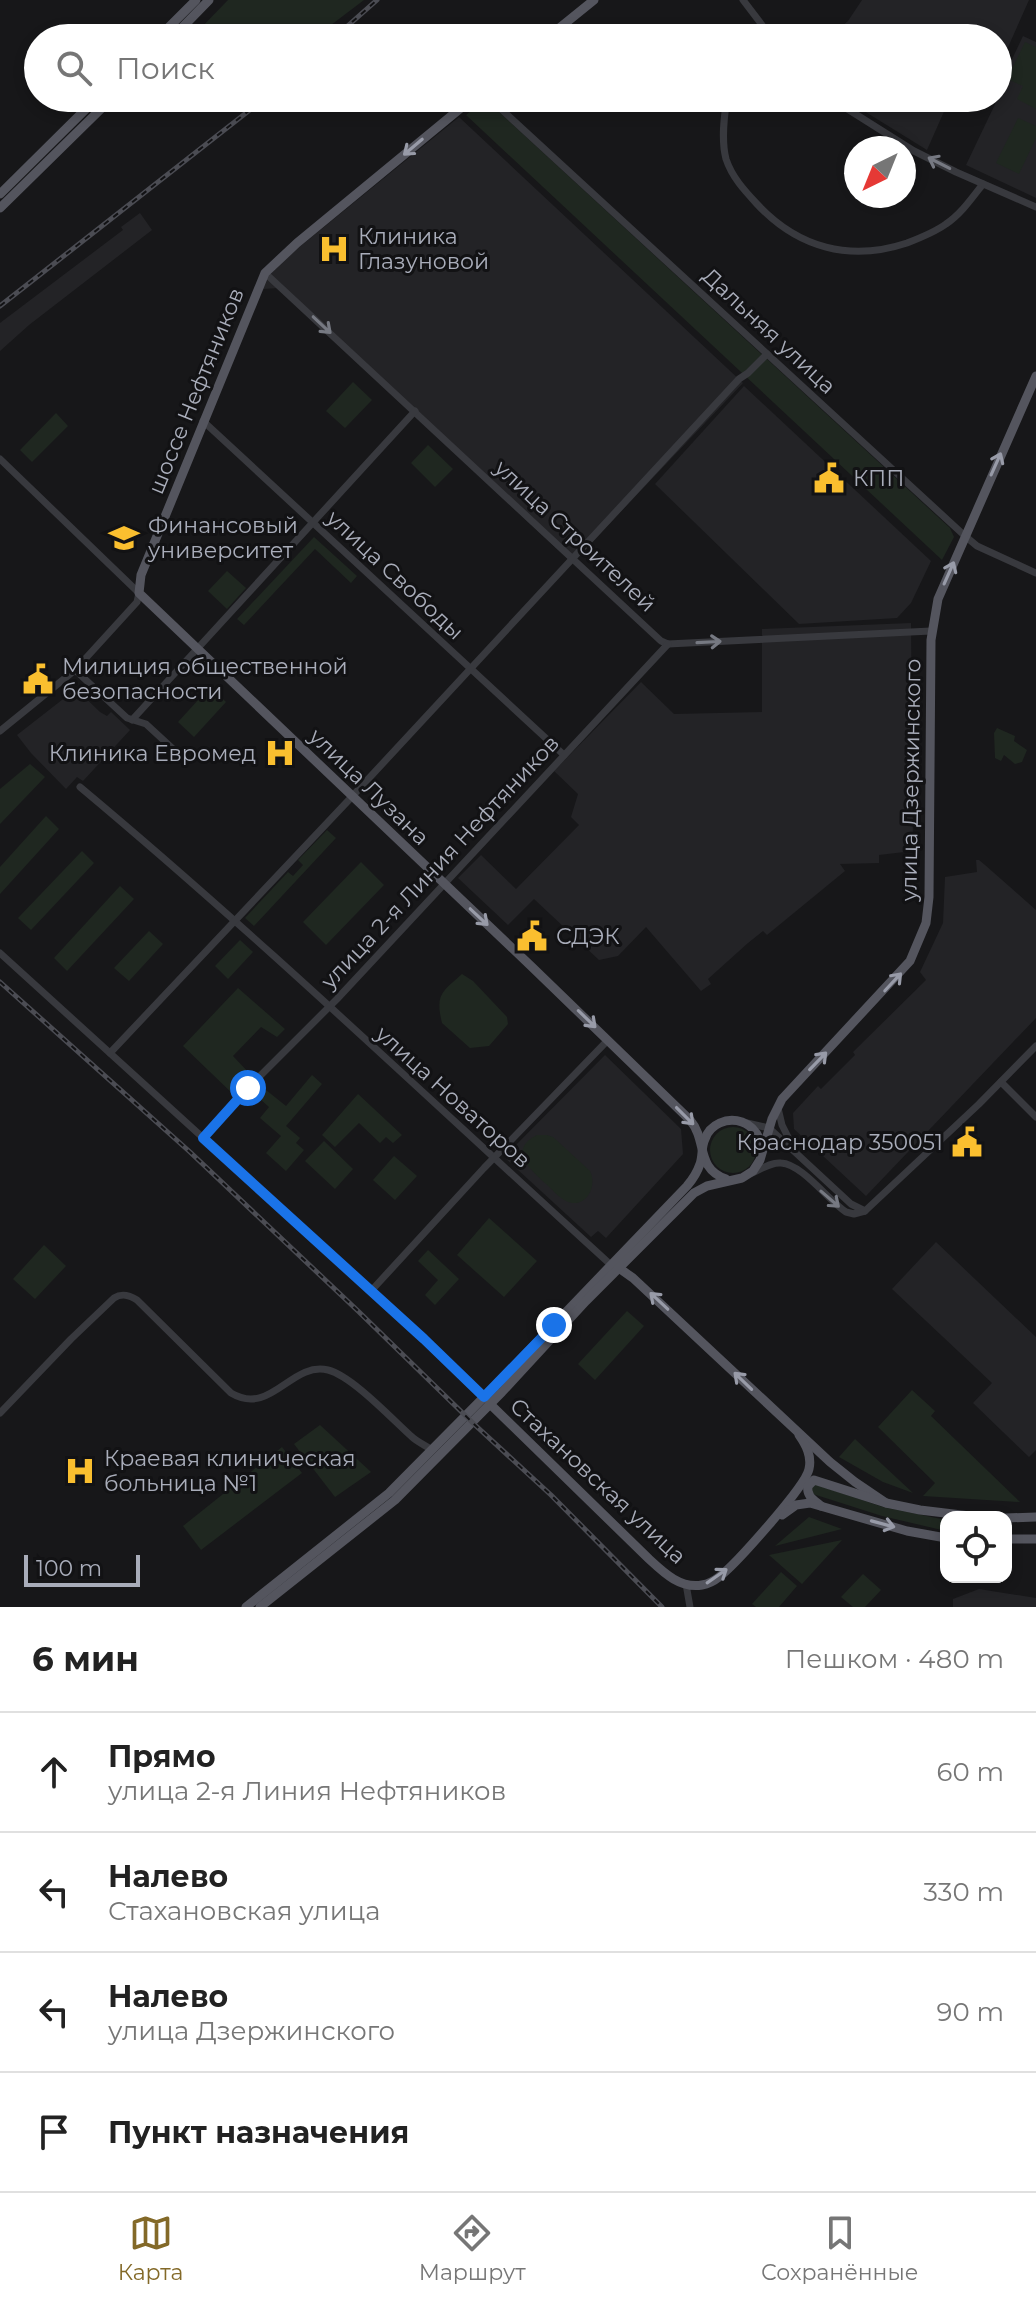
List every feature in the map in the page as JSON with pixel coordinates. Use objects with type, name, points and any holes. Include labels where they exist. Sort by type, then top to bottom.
[{"type":"main road","points":[[172,24],[196,0]]},
{"type":"main road","points":[[186,24],[209,0]]},
{"type":"main road","points":[[564,24],[594,0]]},
{"type":"main road","points":[[0,208],[84,112]]},
{"type":"main road","points":[[0,194],[96,112]]},
{"type":"main road","name":"шоссе Нефтяников","points":[[139,593],[141,575],[265,273],[456,112]]},
{"type":"main road","name":"улица Дзержинского","points":[[750,1174],[759,1163],[769,1128],[782,1099],[902,971],[922,935],[929,897],[931,631],[938,599],[1036,376]]},
{"type":"main road","name":"улица Лузана","points":[[139,593],[696,1127],[702,1150]]},
{"type":"main road","points":[[260,1607],[395,1500],[487,1400],[586,1301],[695,1176],[705,1137],[715,1126],[728,1120],[745,1123],[758,1135],[762,1149]]},
{"type":"main road","points":[[702,1150],[706,1165],[712,1172],[733,1180]]},
{"type":"main road","points":[[616,1267],[694,1193],[707,1186],[750,1174]]},
{"type":"main road","name":"улица Новаторов","points":[[616,1267],[684,1325],[799,1435],[855,1482],[886,1503]]},
{"type":"main road","points":[[246,1607],[389,1493],[487,1400]]},
{"type":"main road","name":"Стахановская улица","points":[[487,1400],[649,1559],[666,1574],[686,1584],[702,1585],[719,1577],[767,1527],[805,1479],[809,1463],[805,1443],[799,1435]]},
{"type":"main road","points":[[821,1506],[807,1492],[814,1480],[886,1503],[940,1512]]},
{"type":"main road","points":[[767,1527],[796,1505],[810,1503],[940,1537]]},
{"type":"main road","points":[[1012,1518],[1036,1517]]},
{"type":"main road","points":[[1012,1539],[1036,1539]]},
{"type":"street","points":[[743,0],[762,24]]},
{"type":"street","name":"Дальняя улица","points":[[504,112],[965,536],[977,546],[1036,573]]},
{"type":"street","points":[[724,112],[725,156],[732,175],[761,209],[782,227],[832,249],[851,252],[887,250],[917,239],[945,225],[983,184]]},
{"type":"street","points":[[850,112],[914,151],[1036,207]]},
{"type":"street","name":"улица Строителей","points":[[265,273],[661,641],[668,644]]},
{"type":"street","points":[[110,1053],[737,381],[767,354]]},
{"type":"street","points":[[132,720],[415,411]]},
{"type":"street","name":"улица Свободы","points":[[203,421],[564,755]]},
{"type":"street","name":"улица Лузана","points":[[0,459],[139,593]]},
{"type":"street","name":"шоссе Нефтяников","points":[[0,731],[75,670],[137,602],[139,593]]},
{"type":"street","points":[[668,644],[931,631]]},
{"type":"street","name":"улица 2-я Линия Нефтяников","points":[[203,1138],[668,644]]},
{"type":"street","points":[[75,670],[127,718],[146,724],[184,759]]},
{"type":"street","name":"улица Новаторов","points":[[80,787],[235,919],[493,1158],[616,1267]]},
{"type":"street","name":"Стахановская улица","points":[[0,953],[487,1400]]},
{"type":"street","points":[[371,1291],[493,1158],[608,1040]]},
{"type":"street","points":[[750,1174],[774,1163],[788,1164],[846,1212],[854,1214],[865,1211],[1036,1046]]},
{"type":"street","points":[[1001,1082],[1036,1117]]},
{"type":"street","points":[[777,1107],[782,1125],[797,1153]]},
{"type":"street","points":[[745,1123],[769,1128],[851,1204],[865,1211]]},
{"type":"street","points":[[0,1413],[114,1298],[126,1295],[137,1300],[231,1393],[241,1399],[261,1398],[307,1371],[327,1370],[346,1380],[415,1440],[432,1450]]},
{"type":"street","points":[[686,1584],[690,1607]]},
{"type":"shaded area","points":[[228,0],[364,0],[332,24],[205,24]]},
{"type":"shaded area","points":[[862,0],[1029,0],[1012,38],[1012,24],[844,24]]},
{"type":"shaded area","points":[[1023,36],[1036,42],[1036,198],[966,165],[991,112],[1012,112],[1012,59]]},
{"type":"shaded area","points":[[1025,42],[1036,47],[1036,109],[1017,99],[1023,86],[1012,81],[1012,69]]},
{"type":"shaded area","points":[[470,112],[499,112],[950,528],[954,537],[942,560],[466,115]]},
{"type":"shaded area","points":[[866,112],[944,112],[927,150],[916,143],[916,136],[904,136]]},
{"type":"shaded area","points":[[459,117],[743,383],[572,563],[279,288],[263,289],[270,274],[281,262]]},
{"type":"shaded area","points":[[1018,118],[1036,126],[1036,138],[1019,174],[996,163]]},
{"type":"shaded area","points":[[140,213],[152,230],[0,351],[0,323],[123,230],[121,227]]},
{"type":"shaded area","points":[[353,382],[372,400],[345,428],[326,411]]},
{"type":"shaded area","points":[[744,386],[931,561],[911,603],[897,618],[799,624],[655,484]]},
{"type":"shaded area","points":[[56,413],[68,426],[32,462],[20,450]]},
{"type":"shaded area","points":[[428,445],[453,469],[435,487],[411,463]]},
{"type":"shaded area","points":[[314,537],[357,576],[351,583],[315,549],[244,625],[237,619]]},
{"type":"shaded area","points":[[227,571],[246,588],[227,609],[208,591]]},
{"type":"shaded area","points":[[911,623],[913,851],[879,855],[879,863],[840,864],[845,871],[767,935],[763,931],[748,943],[708,979],[711,984],[701,991],[646,927],[618,956],[599,960],[534,899],[508,925],[458,878],[481,855],[516,889],[579,825],[571,817],[578,794],[554,771],[641,682],[674,714],[762,712],[762,629]]},
{"type":"shaded area","points":[[210,687],[226,702],[194,737],[178,722]]},
{"type":"shaded area","points":[[76,689],[100,712],[107,716],[111,712],[130,730],[83,781],[77,777],[66,789],[17,735]]},
{"type":"shaded area","points":[[997,728],[1015,736],[1014,741],[1027,750],[1022,762],[1015,764],[1004,755],[1001,761],[995,758],[994,733]]},
{"type":"shaded area","points":[[30,764],[45,777],[0,824],[0,789]]},
{"type":"shaded area","points":[[46,816],[59,829],[0,894],[0,867]]},
{"type":"shaded area","points":[[327,830],[336,838],[254,926],[245,918],[288,872],[293,876],[303,865],[298,860]]},
{"type":"shaded area","points":[[82,851],[94,863],[31,930],[18,918]]},
{"type":"shaded area","points":[[976,860],[1036,910],[1036,1018],[866,1196],[794,1129],[793,1113],[818,1086],[821,1089],[855,1055],[853,1052],[926,980],[920,972],[943,923],[945,877],[977,872]]},
{"type":"shaded area","points":[[361,862],[384,885],[326,945],[303,922]]},
{"type":"shaded area","points":[[120,886],[134,899],[67,971],[54,958]]},
{"type":"shaded area","points":[[149,931],[163,944],[129,981],[114,968]]},
{"type":"shaded area","points":[[240,940],[253,952],[228,979],[215,966]]},
{"type":"shaded area","points":[[462,974],[473,981],[507,1017],[508,1024],[489,1046],[470,1048],[442,1023],[439,1006],[442,994]]},
{"type":"shaded area","points":[[238,988],[285,1029],[277,1037],[261,1027],[233,1056],[251,1075],[235,1096],[183,1046]]},
{"type":"shaded area","points":[[605,1055],[681,1129],[683,1154],[606,1238],[598,1231],[591,1237],[504,1157]]},
{"type":"shaded area","points":[[312,1075],[322,1084],[286,1126],[300,1138],[296,1143],[304,1150],[286,1171],[266,1153],[281,1136],[260,1118],[269,1107],[259,1098],[266,1090],[286,1106]]},
{"type":"shaded area","points":[[358,1094],[402,1135],[393,1143],[386,1137],[380,1143],[359,1123],[335,1147],[322,1135]]},
{"type":"shaded area","points":[[733,1127],[749,1134],[756,1150],[749,1166],[733,1173],[717,1166],[710,1150],[717,1134]]},
{"type":"shaded area","points":[[537,1135],[553,1137],[590,1171],[591,1190],[584,1200],[573,1203],[563,1199],[529,1166],[523,1153],[524,1147]]},
{"type":"shaded area","points":[[324,1141],[353,1169],[335,1189],[305,1161]]},
{"type":"shaded area","points":[[394,1156],[417,1176],[395,1200],[373,1180]]},
{"type":"shaded area","points":[[489,1218],[537,1261],[504,1297],[457,1255]]},
{"type":"shaded area","points":[[936,1242],[1036,1337],[1036,1450],[1029,1457],[973,1403],[992,1383],[892,1289]]},
{"type":"shaded area","points":[[44,1245],[66,1266],[35,1299],[13,1279]]},
{"type":"shaded area","points":[[428,1250],[459,1279],[435,1305],[425,1295],[438,1280],[418,1261]]},
{"type":"shaded area","points":[[627,1311],[644,1326],[595,1380],[578,1364]]},
{"type":"shaded area","points":[[912,1390],[935,1411],[931,1416],[1020,1502],[923,1496],[935,1483],[878,1427]]},
{"type":"shaded area","points":[[320,1425],[371,1472],[335,1497],[294,1444]]},
{"type":"shaded area","points":[[855,1439],[913,1493],[883,1482],[839,1457]]},
{"type":"shaded area","points":[[282,1447],[302,1473],[201,1550],[183,1526]]},
{"type":"shaded area","points":[[814,1484],[883,1507],[940,1519],[940,1530],[882,1516],[813,1494],[809,1487]]},
{"type":"shaded area","points":[[809,1517],[842,1529],[775,1546]]},
{"type":"shaded area","points":[[842,1540],[802,1584],[769,1555]]},
{"type":"shaded area","points":[[781,1572],[797,1586],[779,1607],[756,1607],[752,1604]]},
{"type":"shaded area","points":[[863,1574],[881,1590],[865,1607],[853,1607],[841,1597]]},
{"type":"shaded area","points":[[979,1589],[1036,1598],[1036,1607],[953,1607],[953,1599]]},
{"type":"railway","points":[[350,24],[377,0]]},
{"type":"railway","points":[[0,306],[247,112]]},
{"type":"railway","points":[[0,982],[190,1152],[551,1495],[662,1607]]},
{"type":"place","name":"Клиника Глазуновой","points":[[334,249]]},
{"type":"place","name":"КПП","points":[[829,478]]},
{"type":"place","name":"Финансовый университет","points":[[124,538]]},
{"type":"place","name":"Милиция общественной безопасности","points":[[38,679]]},
{"type":"place","name":"Клиника Евромед","points":[[280,753]]},
{"type":"place","name":"СДЭК","points":[[532,936]]},
{"type":"place","name":"Краснодар 350051","points":[[967,1142]]},
{"type":"place","name":"Краевая клиническая больница №1","points":[[80,1471]]},
{"type":"route","points":[[248,1088],[203,1138],[484,1397],[554,1325]]}]
